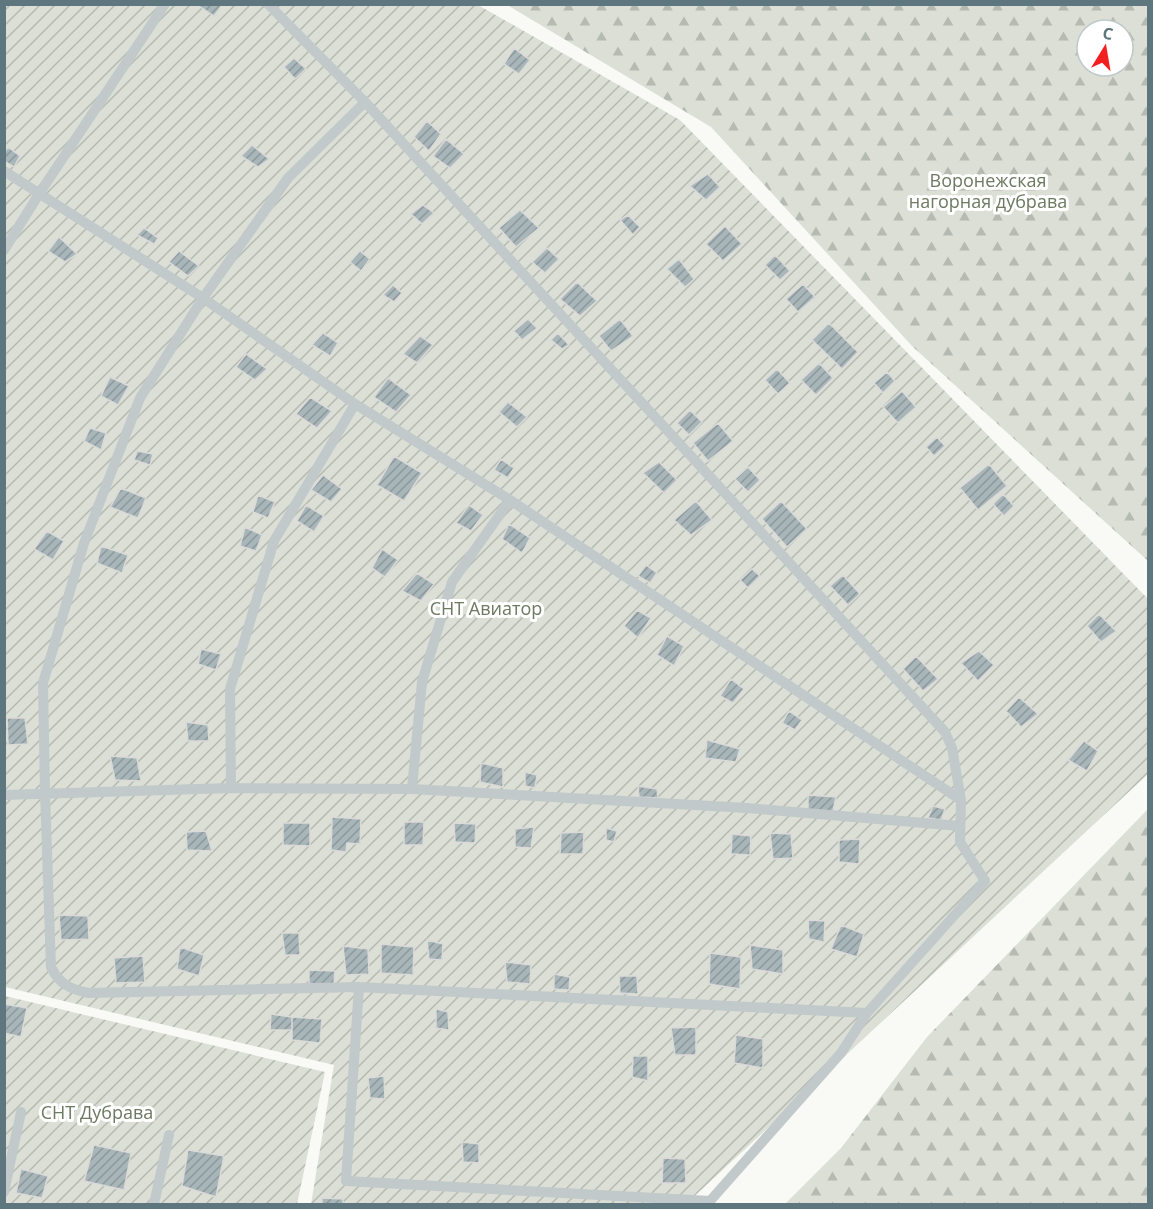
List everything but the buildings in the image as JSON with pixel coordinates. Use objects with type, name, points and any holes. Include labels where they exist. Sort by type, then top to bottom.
[{"type":"street","points":[[4,250],[165,4]]},
{"type":"street","points":[[268,4],[365,102],[945,732],[952,748],[961,800],[960,842],[985,881],[867,1013],[841,1053],[710,1201],[346,1181],[359,987]]},
{"type":"street","points":[[365,102],[288,178],[203,298],[140,398],[84,543],[43,683],[51,967],[57,978],[75,990],[88,993],[359,987],[867,1013]]},
{"type":"street","points":[[4,171],[203,298],[355,404],[510,500],[961,800]]},
{"type":"street","points":[[231,788],[230,689],[274,541],[355,404]]},
{"type":"street","points":[[412,789],[422,682],[452,582],[510,500]]},
{"type":"street","points":[[4,795],[231,788],[412,789],[747,808],[960,826]]},
{"type":"street","points":[[4,1192],[21,1112]]},
{"type":"street","points":[[154,1204],[170,1135]]},
{"type":"green space","name":"СНТ Авиатор","points":[[5,5],[478,5],[680,120],[1148,599],[1148,774],[686,1204],[311,1204],[334,1065],[5,987]]},
{"type":"green space","name":"Воронежская нагорная дубрава","points":[[507,5],[1148,5],[1148,561],[913,347],[711,127]]},
{"type":"green space","points":[[1148,809],[1148,1204],[785,1204],[841,1148],[927,1037]]},
{"type":"green space","name":"СНТ Дубрава","points":[[5,996],[325,1072],[297,1204],[5,1204]]}]
